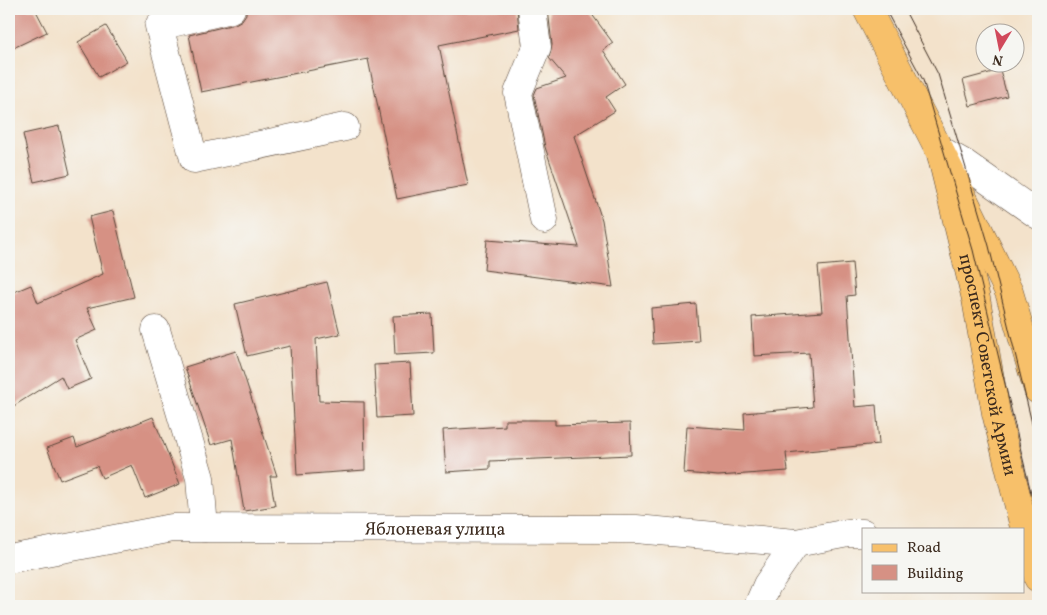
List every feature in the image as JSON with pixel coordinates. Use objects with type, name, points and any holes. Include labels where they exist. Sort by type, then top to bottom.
[{"type":"main road","name":"проспект Советской Армии","points":[[867,9],[940,150],[1009,292],[1038,390]]},
{"type":"main road","name":"проспект Советской Армии","points":[[940,150],[976,299],[996,413],[1029,531],[1038,578]]},
{"type":"street","points":[[231,9],[159,26],[194,159],[345,128]]},
{"type":"street","points":[[532,9],[537,47],[518,93],[544,220]]},
{"type":"street","points":[[940,150],[965,164],[1038,215]]},
{"type":"street","points":[[156,330],[200,478],[204,528]]},
{"type":"street","name":"Яблоневая улица","points":[[9,559],[172,528],[636,529],[796,543],[862,533]]},
{"type":"street","points":[[758,606],[767,585],[796,543]]},
{"type":"building","points":[[9,9],[35,9],[47,32],[9,50]]},
{"type":"building","points":[[246,9],[517,9],[519,29],[439,45],[468,185],[397,199],[368,59],[201,92],[189,35],[235,24],[242,20],[246,14]]},
{"type":"building","points":[[548,9],[588,9],[613,43],[603,50],[625,84],[606,97],[615,111],[574,136],[602,220],[613,287],[484,270],[487,240],[579,247],[545,147],[534,95],[537,88],[566,78],[549,58],[552,45]]},
{"type":"building","points":[[106,26],[127,61],[99,77],[78,42]]},
{"type":"building","points":[[993,72],[1001,72],[1007,96],[970,106],[963,80]]},
{"type":"building","points":[[59,126],[70,174],[34,182],[23,134]]},
{"type":"building","points":[[113,211],[134,297],[87,308],[97,330],[75,340],[91,379],[67,389],[61,376],[9,409],[9,294],[31,285],[38,303],[103,274],[89,217]]},
{"type":"building","points":[[852,263],[855,295],[847,296],[855,407],[876,405],[879,444],[786,453],[788,471],[718,476],[684,473],[687,426],[745,430],[744,413],[813,407],[809,353],[754,356],[752,317],[822,312],[818,266]]},
{"type":"building","points":[[327,282],[340,334],[316,339],[319,401],[364,402],[365,470],[297,475],[290,346],[247,356],[235,304]]},
{"type":"building","points":[[696,304],[699,341],[653,344],[651,308]]},
{"type":"building","points":[[432,314],[434,353],[395,355],[393,316]]},
{"type":"building","points":[[236,351],[277,476],[270,476],[275,506],[244,511],[232,439],[211,445],[185,367]]},
{"type":"building","points":[[410,363],[413,416],[377,418],[374,365]]},
{"type":"building","points":[[153,417],[180,484],[145,498],[132,465],[102,478],[97,466],[60,480],[47,448],[74,438],[77,447]]},
{"type":"building","points":[[505,420],[555,420],[555,425],[630,423],[631,455],[490,461],[490,469],[446,472],[443,430],[505,426]]},
{"type":"tram line","points":[[885,9],[923,80],[973,250],[1038,522]]},
{"type":"tram line","points":[[904,9],[938,74],[989,246],[1038,448]]}]
